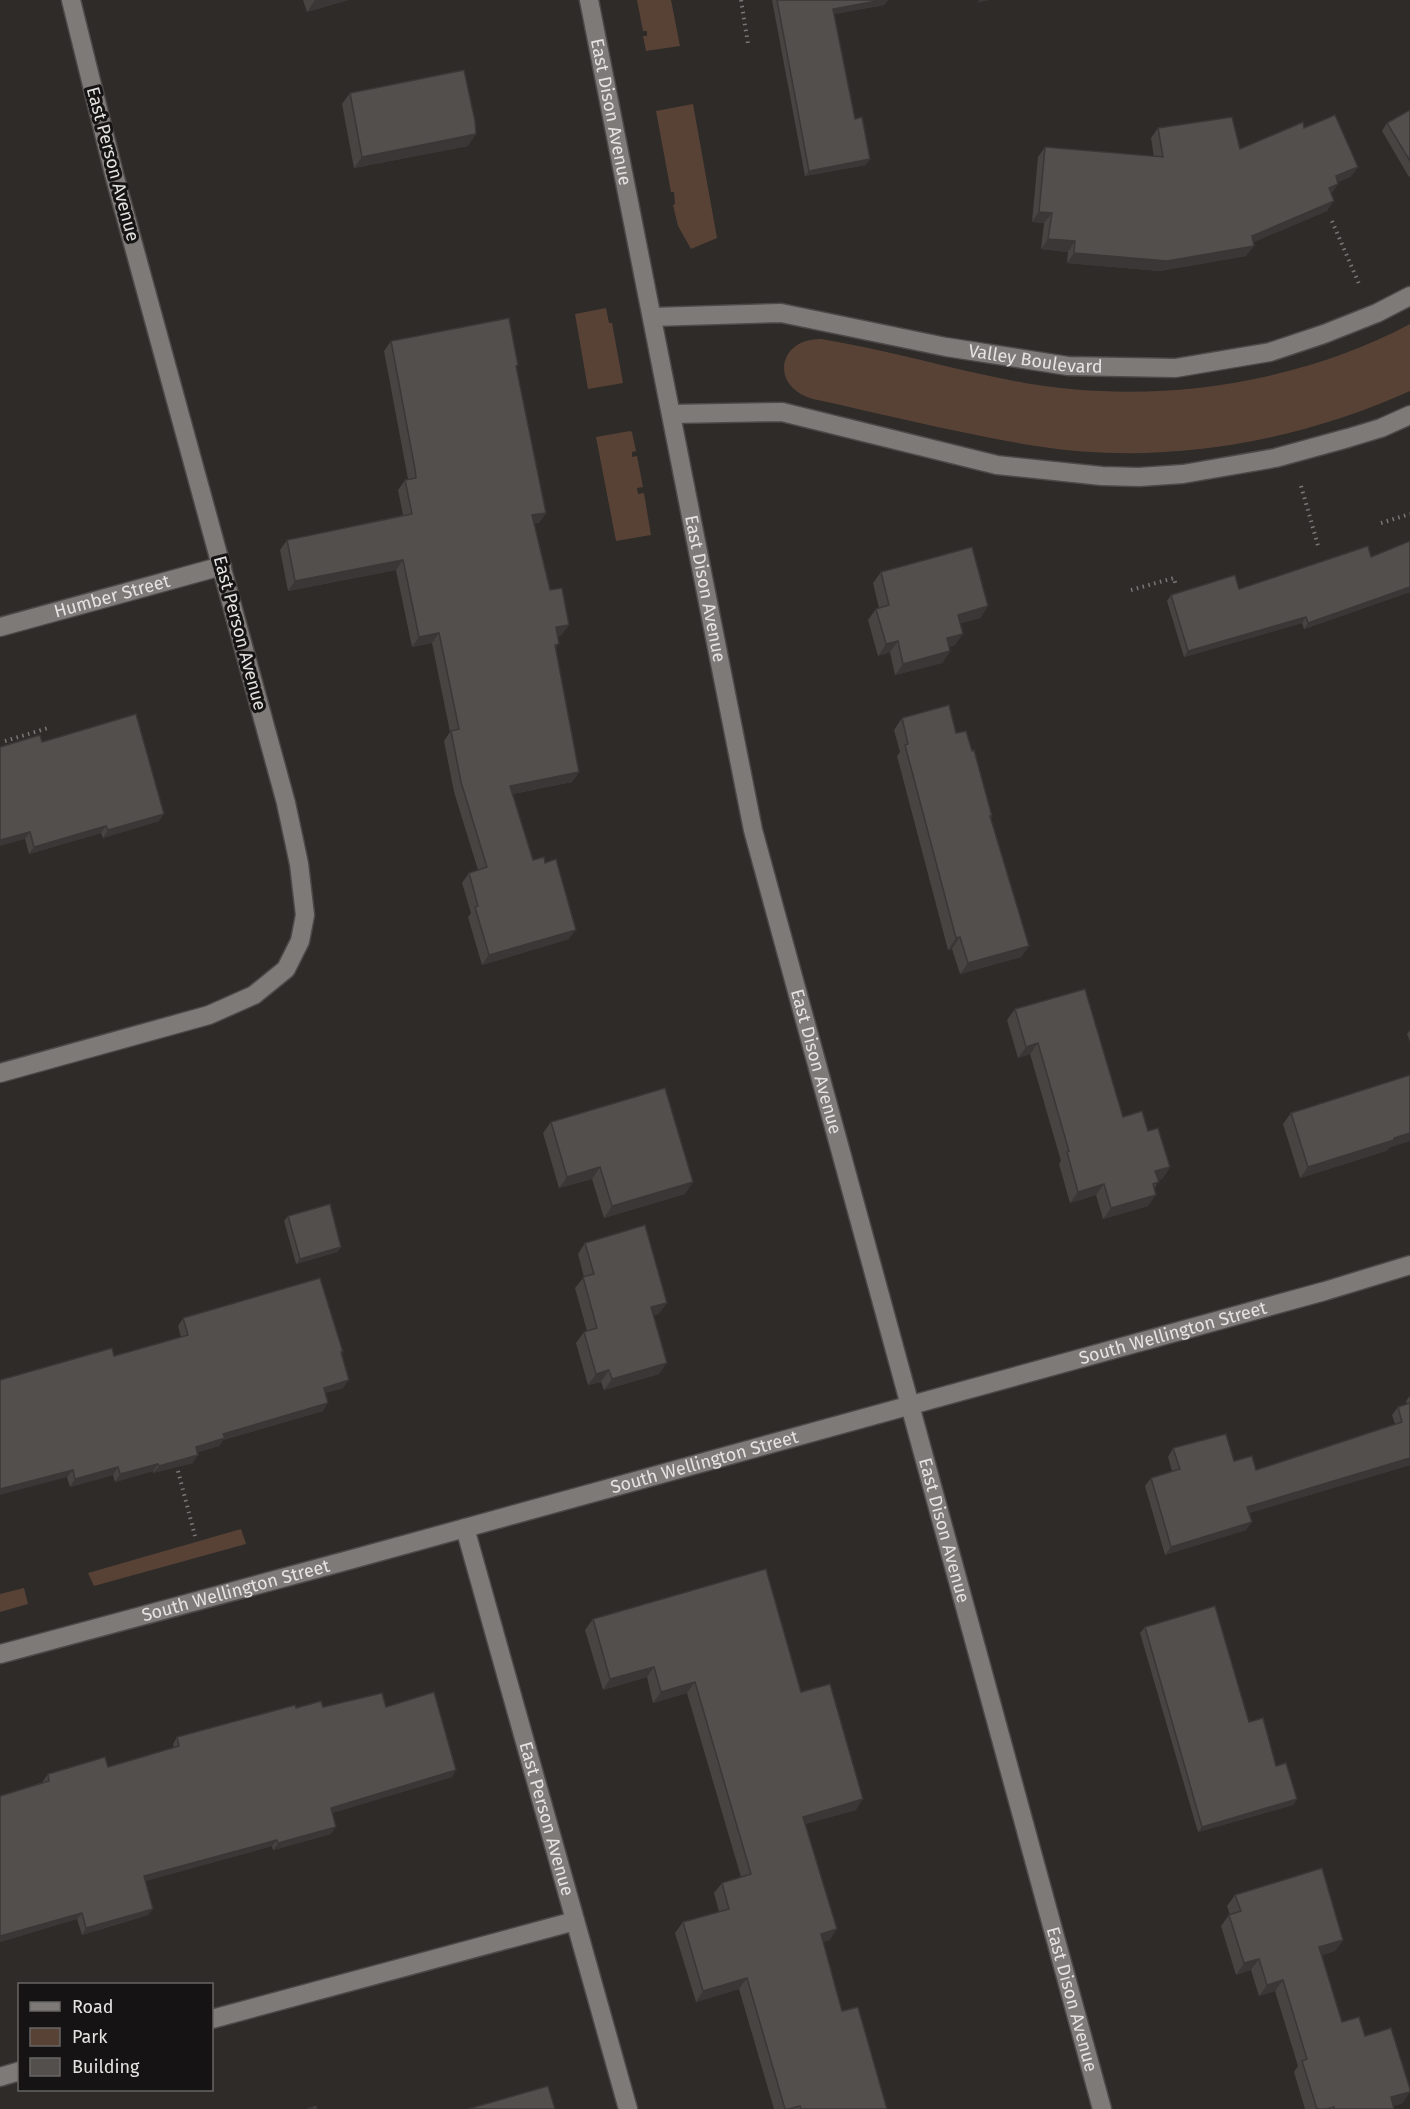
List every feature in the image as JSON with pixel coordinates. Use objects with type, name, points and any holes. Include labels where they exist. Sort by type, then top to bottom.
[{"type":"street","name":"East Person Avenue","points":[[0,1073],[197,1018],[254,995],[286,969],[300,941],[305,915],[299,864],[290,824],[114,174],[71,0]]},
{"type":"street","name":"East Dison Avenue","points":[[589,0],[753,830],[1102,2109]]},
{"type":"street","name":"Valley Boulevard","points":[[653,317],[781,313],[946,347],[1068,366],[1175,368],[1270,352],[1377,313],[1410,296]]},
{"type":"street","points":[[672,414],[782,412],[997,465],[1102,476],[1139,477],[1194,472],[1275,458],[1381,428],[1410,415]]},
{"type":"street","name":"Humber Street","points":[[0,627],[222,566]]},
{"type":"street","name":"South Wellington Street","points":[[0,1654],[1325,1292],[1410,1266]]},
{"type":"street","name":"East Person Avenue","points":[[465,1528],[628,2109]]},
{"type":"street","points":[[213,2019],[575,1921]]},
{"type":"street","points":[[0,2077],[18,2072]]},
{"type":"path","points":[[741,0],[748,44]]},
{"type":"path","points":[[1332,221],[1362,289]]},
{"type":"path","points":[[1300,482],[1319,549]]},
{"type":"path","points":[[1381,523],[1410,514]]},
{"type":"path","points":[[1131,590],[1174,578],[1176,586]]},
{"type":"path","points":[[4,741],[48,728]]},
{"type":"path","points":[[178,1471],[195,1536]]},
{"type":"green space","points":[[637,0],[671,0],[680,46],[646,51],[643,36],[647,36],[647,31],[643,31]]},
{"type":"green space","points":[[693,104],[717,238],[691,249],[678,226],[673,205],[675,204],[674,192],[671,192],[656,111]]},
{"type":"green space","points":[[606,308],[609,323],[612,323],[623,383],[588,389],[575,314]]},
{"type":"green space","points":[[1410,324],[1410,391],[1366,409],[1274,437],[1227,446],[1179,451],[1083,452],[1036,446],[924,424],[813,399],[799,393],[790,384],[785,374],[784,364],[788,354],[795,346],[821,339],[1025,383],[1123,392],[1173,390],[1222,385],[1319,362],[1366,345]]},
{"type":"green space","points":[[630,431],[636,451],[632,452],[632,457],[637,456],[643,487],[637,488],[638,494],[644,493],[651,535],[616,541],[596,437]]},
{"type":"green space","points":[[241,1529],[246,1544],[94,1586],[88,1573]]},
{"type":"green space","points":[[24,1588],[28,1604],[0,1612],[0,1594]]},
{"type":"building","points":[[777,0],[882,0],[833,9],[855,119],[862,117],[870,159],[809,171]]},
{"type":"building","points":[[464,70],[476,134],[362,157],[350,93]]},
{"type":"building","points":[[1410,110],[1410,161],[1387,123]]},
{"type":"building","points":[[1335,115],[1358,167],[1336,176],[1338,184],[1329,188],[1334,201],[1252,236],[1254,246],[1167,261],[1074,253],[1075,241],[1048,239],[1052,213],[1039,212],[1045,147],[1163,157],[1158,128],[1232,117],[1240,149],[1303,122],[1304,128]]},
{"type":"building","points":[[509,318],[518,365],[516,366],[546,513],[532,515],[550,590],[562,588],[569,625],[556,627],[559,644],[555,645],[579,772],[510,786],[533,860],[544,857],[545,863],[556,859],[576,930],[489,955],[475,907],[478,906],[469,873],[487,867],[461,782],[451,731],[459,729],[439,633],[419,637],[403,560],[295,581],[287,540],[412,514],[405,480],[416,478],[415,469],[391,341]]},
{"type":"building","points":[[1410,541],[1410,587],[1308,623],[1306,617],[1188,651],[1171,595],[1235,575],[1239,589],[1368,546],[1371,557]]},
{"type":"building","points":[[972,547],[988,606],[958,615],[963,634],[947,638],[950,651],[903,664],[898,641],[886,644],[876,609],[889,605],[881,572]]},
{"type":"building","points":[[949,705],[956,733],[966,731],[972,751],[974,750],[992,816],[990,816],[1029,946],[968,963],[960,937],[956,938],[905,745],[908,744],[902,718]]},
{"type":"building","points":[[136,714],[164,814],[108,830],[106,826],[34,847],[30,832],[0,840],[0,747],[40,735],[42,742]]},
{"type":"building","points":[[1085,989],[1123,1117],[1142,1111],[1148,1131],[1158,1128],[1170,1167],[1155,1171],[1159,1182],[1153,1184],[1156,1195],[1111,1208],[1104,1184],[1078,1192],[1067,1152],[1069,1151],[1038,1043],[1026,1047],[1015,1009]]},
{"type":"building","points":[[1410,1075],[1410,1133],[1308,1167],[1291,1113]]},
{"type":"building","points":[[665,1088],[693,1182],[612,1206],[600,1167],[567,1177],[551,1122]]},
{"type":"building","points":[[330,1204],[341,1247],[300,1259],[288,1216]]},
{"type":"building","points":[[645,1225],[667,1303],[651,1307],[667,1363],[612,1379],[609,1370],[596,1374],[584,1332],[597,1328],[583,1277],[594,1274],[585,1243]]},
{"type":"building","points":[[320,1278],[343,1352],[341,1352],[349,1380],[324,1388],[328,1403],[223,1434],[225,1438],[196,1447],[198,1455],[159,1466],[158,1464],[120,1474],[118,1467],[75,1479],[73,1470],[0,1489],[0,1380],[112,1348],[114,1356],[188,1335],[183,1318]]},
{"type":"building","points":[[1410,1403],[1410,1458],[1247,1507],[1252,1522],[1171,1547],[1151,1478],[1180,1469],[1173,1448],[1226,1434],[1234,1461],[1252,1456],[1256,1470],[1402,1422],[1398,1407]]},
{"type":"building","points":[[766,1569],[801,1692],[830,1684],[863,1799],[803,1817],[837,1929],[821,1934],[842,2011],[858,2007],[887,2109],[801,2109],[800,2106],[785,2109],[747,1978],[703,1991],[683,1922],[729,1909],[722,1883],[751,1874],[695,1682],[661,1692],[654,1667],[610,1679],[593,1619]]},
{"type":"building","points":[[1215,1606],[1249,1722],[1263,1718],[1276,1766],[1286,1763],[1297,1799],[1202,1827],[1145,1627]]},
{"type":"building","points":[[434,1692],[456,1770],[331,1808],[336,1827],[278,1843],[277,1840],[144,1876],[153,1909],[86,1928],[82,1913],[0,1936],[0,1796],[49,1781],[48,1774],[105,1757],[108,1767],[179,1746],[177,1737],[295,1705],[296,1708],[321,1701],[323,1707],[382,1693],[386,1707]]},
{"type":"building","points":[[1322,1868],[1343,1940],[1319,1947],[1342,2022],[1359,2017],[1365,2036],[1391,2028],[1410,2089],[1410,2092],[1391,2097],[1394,2109],[1334,2109],[1334,2107],[1317,2109],[1302,2061],[1307,2059],[1283,1980],[1267,1985],[1259,1959],[1244,1963],[1229,1915],[1241,1911],[1235,1895]]},
{"type":"building","points":[[548,2086],[555,2109],[468,2109]]}]
